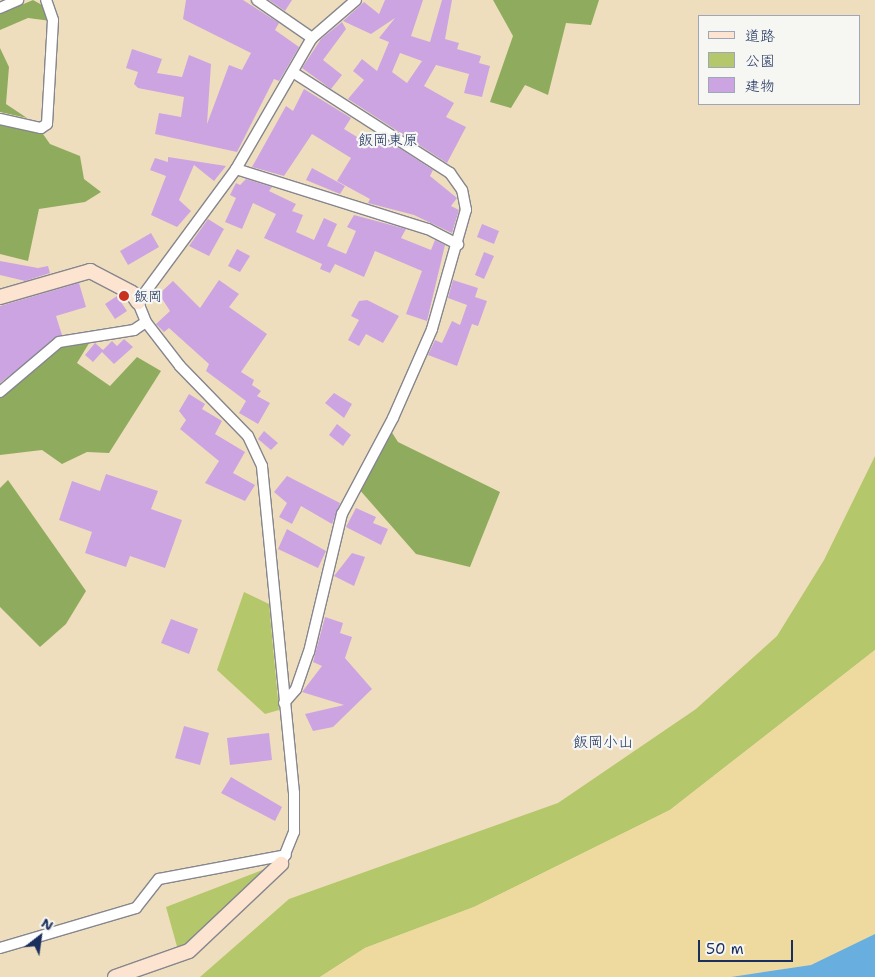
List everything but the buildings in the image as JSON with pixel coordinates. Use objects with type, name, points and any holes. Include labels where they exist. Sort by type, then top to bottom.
[{"type":"main road","points":[[0,297],[90,271],[132,293],[138,302]]},
{"type":"main road","points":[[115,977],[189,951],[284,860]]},
{"type":"street","points":[[0,8],[18,0]]},
{"type":"street","points":[[0,119],[41,128],[47,124],[53,20],[46,0]]},
{"type":"street","points":[[257,0],[312,38]]},
{"type":"street","points":[[0,948],[136,908],[159,879],[284,860],[294,822],[262,466],[248,436],[180,366],[146,322],[138,302],[236,169],[294,73],[312,38],[356,0]]},
{"type":"street","points":[[284,703],[296,689],[309,652],[342,514],[415,370],[458,244],[466,203],[450,173],[294,73]]},
{"type":"street","points":[[236,169],[428,229],[458,244]]},
{"type":"street","points":[[0,392],[59,342],[134,330],[146,322]]},
{"type":"green space","points":[[33,0],[42,5],[51,21],[28,18],[0,30],[0,14]]},
{"type":"green space","points":[[493,0],[599,0],[591,25],[566,23],[548,95],[525,85],[511,108],[490,102],[513,36]]},
{"type":"green space","points":[[0,48],[9,67],[6,104],[27,118],[0,112]]},
{"type":"green space","points":[[0,125],[43,134],[50,144],[80,156],[84,179],[101,192],[85,202],[39,209],[28,261],[0,254]]},
{"type":"green space","points":[[91,340],[77,363],[110,386],[137,357],[161,371],[109,453],[87,452],[62,464],[42,450],[0,455],[0,398],[60,348]]},
{"type":"green space","points":[[391,431],[398,442],[500,492],[470,567],[416,554],[358,488]]},
{"type":"green space","points":[[875,456],[875,650],[670,810],[474,907],[365,948],[320,977],[200,977],[289,899],[558,803],[696,709],[777,636],[824,560]]},
{"type":"green space","points":[[8,480],[86,591],[66,624],[40,647],[0,607],[0,488]]},
{"type":"green space","points":[[244,592],[269,604],[279,710],[265,714],[217,670]]},
{"type":"green space","points":[[270,867],[178,950],[166,907]]},
{"type":"sand","points":[[875,650],[875,934],[811,965],[731,977],[320,977],[365,948],[474,907],[670,810]]},
{"type":"water","points":[[875,934],[875,977],[731,977],[811,965]]},
{"type":"place","name":"飯岡","points":[[124,296]]},
{"type":"district","name":"飯岡東原","points":[[388,141]]},
{"type":"district","name":"飯岡小山","points":[[603,743]]}]
